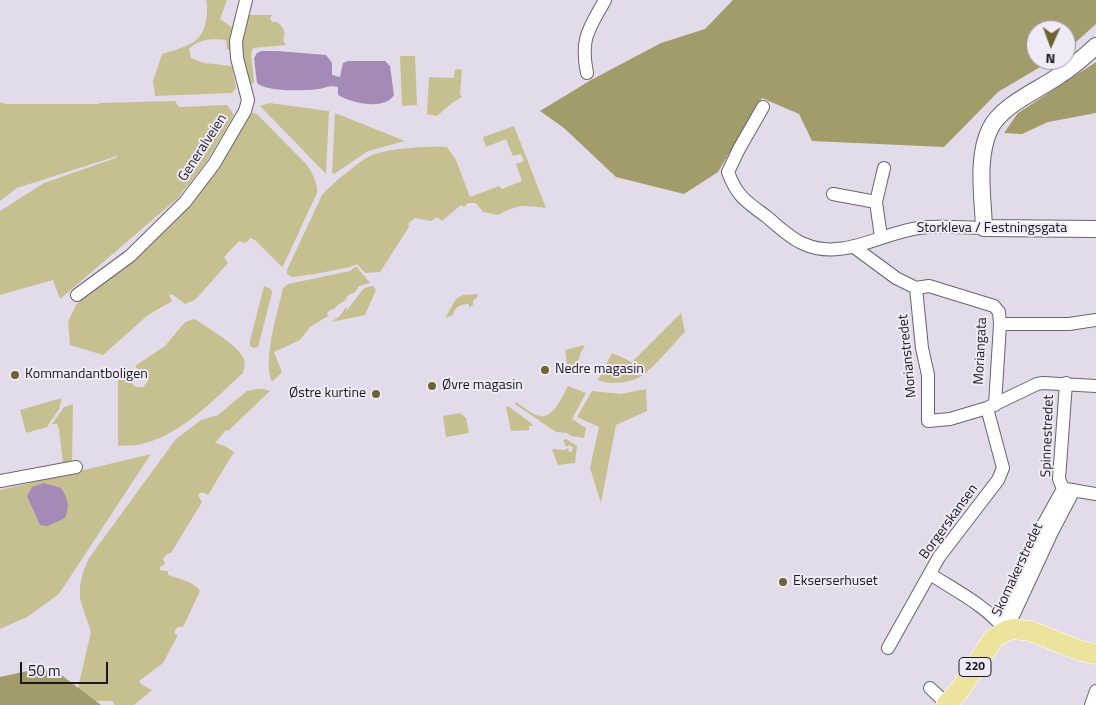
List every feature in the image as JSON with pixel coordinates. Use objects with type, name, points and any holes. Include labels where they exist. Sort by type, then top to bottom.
[{"type":"main road","points":[[1006,631],[1014,629],[1030,631],[1081,651],[1096,654]]},
{"type":"main road","name":"220","points":[[947,704],[960,690],[993,639],[1006,631]]},
{"type":"street","name":"Generalveien","points":[[77,295],[130,256],[185,202],[214,164],[245,111],[248,100],[236,58],[236,41],[246,0]]},
{"type":"street","points":[[587,73],[583,54],[585,41],[605,0]]},
{"type":"street","points":[[984,228],[982,165],[990,128],[1013,104],[1078,63],[1096,46]]},
{"type":"street","name":"Storkleva / Festningsgata","points":[[763,107],[728,172],[733,188],[744,199],[803,244],[817,248],[837,250],[854,247],[898,232],[921,227],[1096,229]]},
{"type":"street","points":[[881,238],[876,202],[884,168]]},
{"type":"street","points":[[833,194],[876,202]]},
{"type":"street","name":"Moriangata","points":[[854,247],[896,278],[916,288],[929,286],[994,306],[999,312],[1000,324],[991,406]]},
{"type":"street","name":"Morianstredet","points":[[916,288],[922,348],[928,375],[928,421],[950,419],[991,406]]},
{"type":"street","points":[[1000,324],[1069,324],[1096,320]]},
{"type":"street","points":[[991,406],[1037,384],[1096,386]]},
{"type":"street","name":"Spinnestredet","points":[[1066,384],[1059,479],[1069,489]]},
{"type":"street","name":"Borgerskansen","points":[[888,648],[939,557],[960,527],[993,487],[1003,468],[991,406]]},
{"type":"street","points":[[0,481],[76,467]]},
{"type":"street","points":[[1069,489],[1096,494]]},
{"type":"street","name":"Skomakerstredet","points":[[1006,631],[1005,609],[1043,525],[1069,489]]},
{"type":"street","points":[[930,574],[997,619],[1006,631]]},
{"type":"street","points":[[930,688],[947,704]]},
{"type":"street","points":[[1091,705],[1096,691]]},
{"type":"shaded area","points":[[206,0],[227,0],[220,19],[233,28],[231,51],[227,49],[226,40],[206,40],[197,43],[189,49],[191,58],[204,63],[232,66],[236,88],[232,93],[155,96],[153,81],[162,54],[189,45],[197,40],[201,35],[207,17]]},
{"type":"shaded area","points":[[733,0],[1096,0],[1096,24],[1076,42],[1076,20],[1026,20],[1026,70],[1035,70],[998,92],[944,147],[812,141],[799,114],[762,98],[718,172],[684,194],[616,177],[564,128],[540,111],[591,80],[661,43],[705,29]]},
{"type":"shaded area","points":[[249,15],[272,15],[270,18],[272,22],[277,22],[284,30],[283,40],[286,45],[253,48],[251,54],[254,82],[250,86],[242,58],[241,37]]},
{"type":"shaded area","points":[[262,51],[326,55],[332,63],[332,75],[340,77],[343,63],[348,61],[385,61],[390,66],[394,95],[383,103],[368,104],[351,101],[338,95],[338,87],[335,86],[313,90],[296,90],[262,86],[257,83],[254,58],[257,53]]},
{"type":"shaded area","points":[[400,56],[415,56],[417,105],[402,106]]},
{"type":"shaded area","points":[[1096,62],[1096,113],[1048,122],[1022,134],[1004,133],[1018,113]]},
{"type":"shaded area","points":[[455,70],[462,70],[460,94],[462,97],[437,116],[427,114],[429,77],[454,78]]},
{"type":"shaded area","points":[[175,101],[179,107],[227,105],[234,115],[206,162],[178,198],[60,299],[53,280],[0,295],[0,211],[44,183],[116,158],[117,156],[17,188],[0,201],[0,102],[6,104],[99,104]]},
{"type":"shaded area","points":[[269,103],[329,111],[326,174],[260,106]]},
{"type":"shaded area","points":[[250,112],[257,114],[307,165],[317,186],[317,193],[283,266],[251,238],[245,243],[239,241],[224,257],[228,263],[195,300],[185,304],[172,294],[169,295],[172,301],[148,315],[103,355],[70,345],[68,322],[76,305],[85,295],[146,244]]},
{"type":"shaded area","points":[[335,113],[405,141],[368,151],[334,174],[332,173]]},
{"type":"shaded area","points":[[514,126],[546,208],[521,206],[498,215],[483,212],[476,203],[468,203],[464,207],[461,205],[442,221],[437,217],[431,221],[415,218],[408,224],[409,227],[380,272],[365,273],[357,264],[315,274],[292,277],[287,274],[287,270],[322,195],[365,159],[378,153],[397,149],[447,147],[456,160],[470,197],[499,186],[502,189],[522,181],[516,164],[524,161],[521,154],[513,156],[506,139],[486,147],[483,137]]},
{"type":"shaded area","points":[[356,266],[370,283],[359,286],[355,292],[347,296],[346,300],[327,313],[328,316],[310,327],[300,340],[274,352],[282,372],[272,382],[269,373],[270,349],[283,288],[288,284],[350,271]]},
{"type":"shaded area","points":[[264,286],[271,289],[272,293],[258,347],[253,348],[250,346],[250,341]]},
{"type":"shaded area","points":[[373,286],[376,290],[365,315],[331,322],[340,316],[346,307],[347,310],[364,288]]},
{"type":"shaded area","points":[[477,294],[478,296],[473,301],[473,305],[469,307],[469,304],[461,305],[455,310],[453,315],[445,318],[456,299],[463,295]]},
{"type":"shaded area","points":[[681,313],[685,332],[645,374],[625,382],[614,383],[598,380],[612,353],[632,362]]},
{"type":"shaded area","points":[[195,319],[228,341],[239,352],[243,357],[245,365],[243,373],[207,406],[181,426],[153,441],[137,445],[118,446],[118,380],[123,375],[136,387],[143,387],[148,381],[135,366],[165,346],[185,322]]},
{"type":"shaded area","points":[[585,345],[575,370],[568,371],[565,350]]},
{"type":"shaded area","points":[[568,386],[586,393],[572,419],[586,428],[584,438],[556,432],[515,404],[516,402],[537,415],[545,416],[557,406]]},
{"type":"shaded area","points":[[257,389],[270,391],[228,431],[226,430],[215,443],[225,446],[234,452],[208,495],[202,492],[198,495],[202,502],[171,553],[167,554],[163,559],[165,564],[160,567],[160,570],[168,571],[168,575],[190,583],[200,591],[183,627],[178,627],[175,630],[175,634],[178,635],[163,663],[139,681],[152,690],[134,705],[115,705],[112,701],[75,701],[91,632],[80,599],[83,572],[89,558],[176,439],[201,420],[218,415],[247,391]]},
{"type":"shaded area","points":[[646,389],[647,411],[616,425],[601,503],[590,468],[599,427],[577,417],[592,391],[621,394]]},
{"type":"shaded area","points":[[62,398],[59,409],[47,427],[26,433],[20,410]]},
{"type":"shaded area","points":[[73,404],[72,462],[63,464],[59,429],[57,424],[52,424],[64,407]]},
{"type":"shaded area","points":[[508,406],[533,426],[529,426],[529,430],[511,431],[506,407]]},
{"type":"shaded area","points":[[460,413],[466,418],[469,433],[446,437],[443,416]]},
{"type":"shaded area","points":[[566,439],[577,446],[575,463],[558,465],[552,449],[565,450],[568,448],[569,452],[572,452],[573,447],[569,445],[566,447],[563,440]]},
{"type":"shaded area","points":[[151,454],[59,594],[27,617],[0,629],[0,490]]},
{"type":"shaded area","points":[[44,483],[61,488],[68,503],[65,518],[48,526],[40,525],[27,496],[32,487]]},
{"type":"shaded area","points":[[32,670],[56,671],[101,705],[0,705],[0,677]]},
{"type":"place","name":"Nedre magasin","points":[[545,370]]},
{"type":"place","name":"Kommandantboligen","points":[[15,375]]},
{"type":"place","name":"Øvre magasin","points":[[432,386]]},
{"type":"place","name":"Østre kurtine","points":[[376,394]]},
{"type":"place","name":"Ekserserhuset","points":[[783,582]]}]
